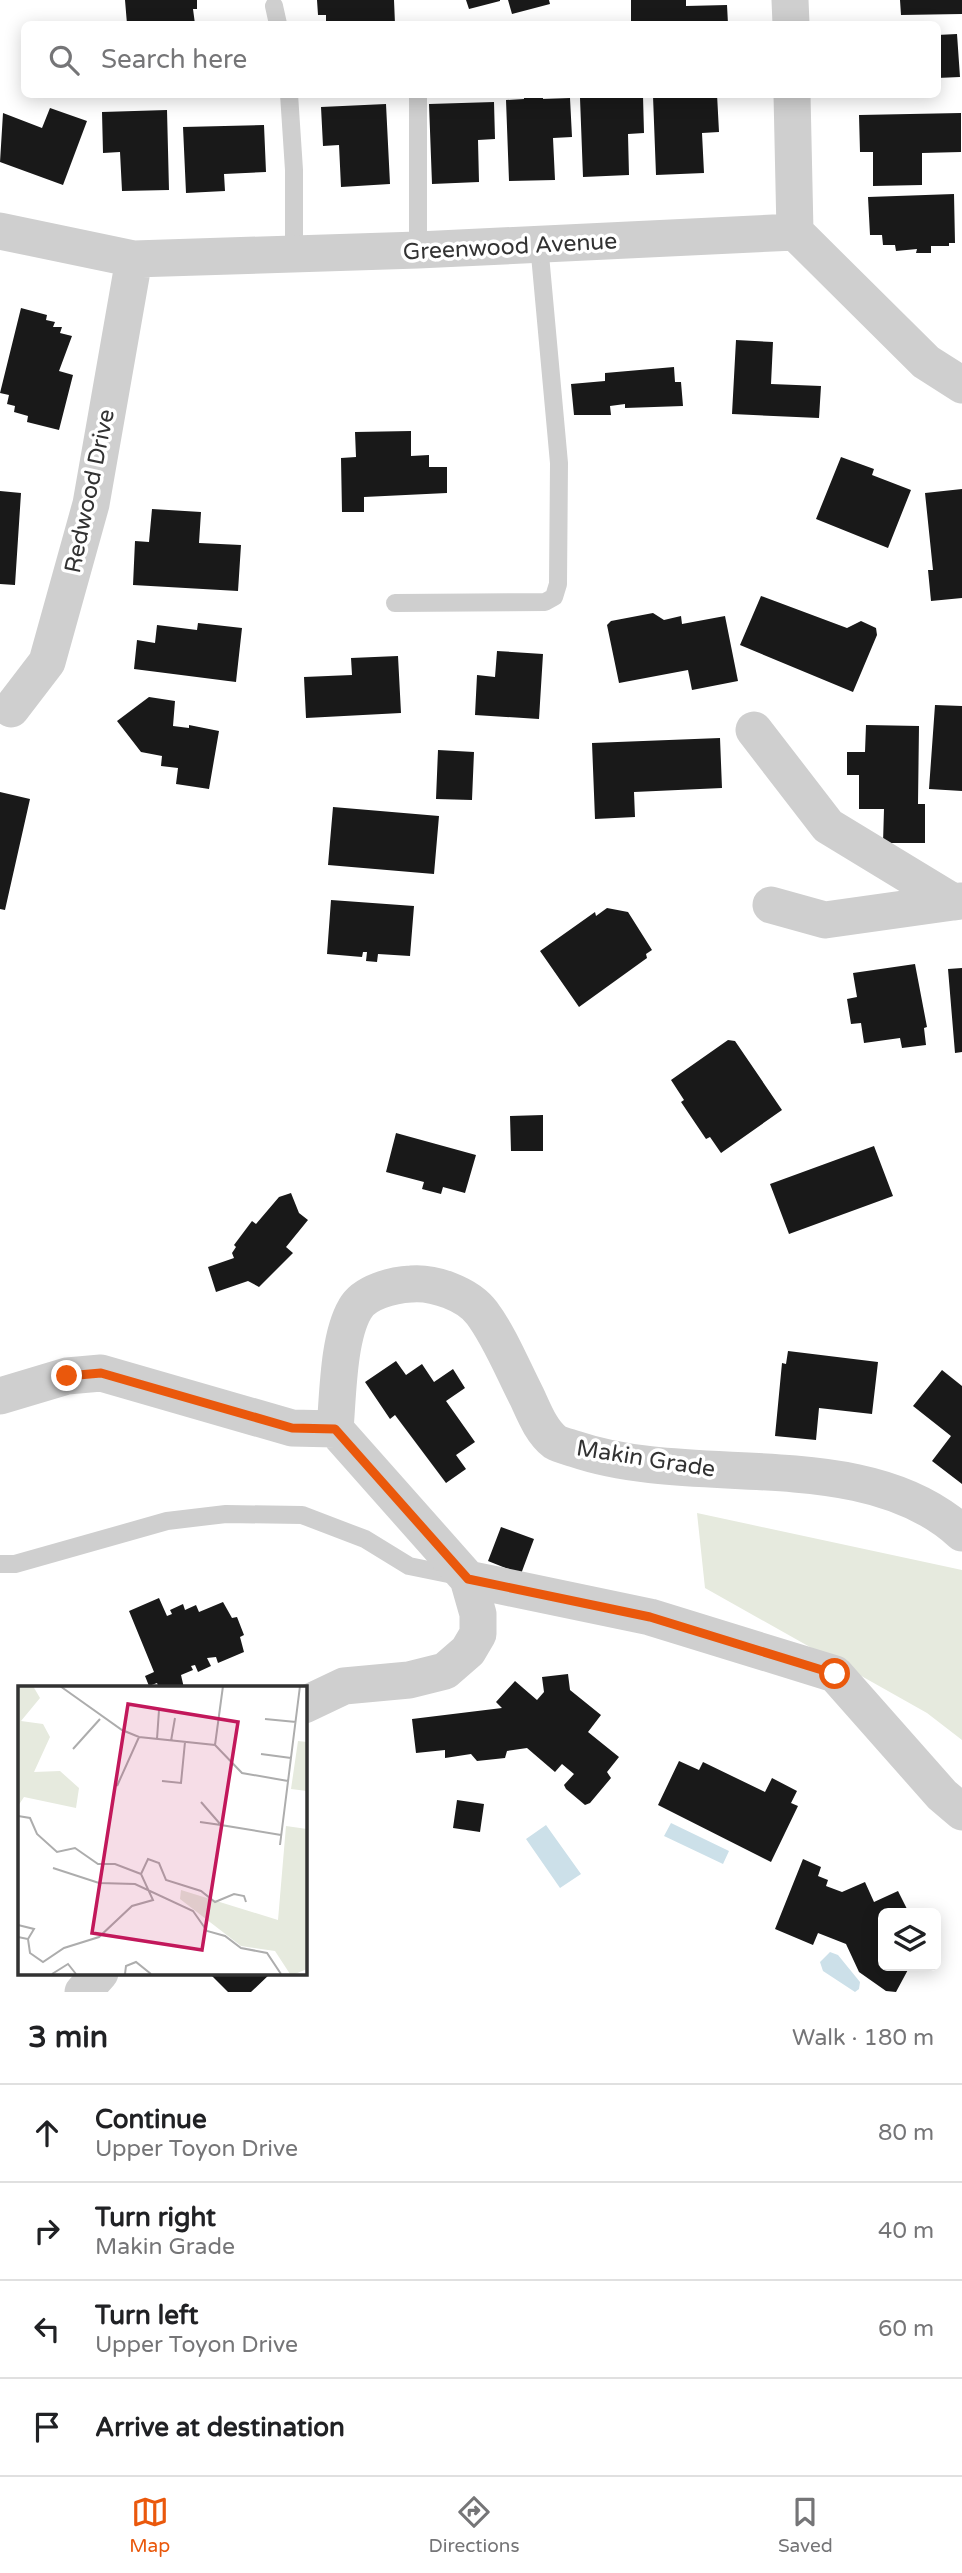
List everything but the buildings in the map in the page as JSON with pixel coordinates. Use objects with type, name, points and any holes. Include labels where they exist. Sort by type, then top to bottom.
[{"type":"street","points":[[790,0],[791,21]]},
{"type":"street","points":[[792,98],[795,232],[926,362],[962,385]]},
{"type":"street","name":"Greenwood Avenue","points":[[0,231],[134,259],[418,250],[795,232]]},
{"type":"street","name":"Redwood Drive","points":[[11,709],[47,663],[91,504],[134,259]]},
{"type":"street","points":[[754,730],[828,826],[958,901]]},
{"type":"street","points":[[771,905],[825,920],[958,901]]},
{"type":"street","name":"Makin Grade","points":[[335,1429],[345,1343],[355,1308],[379,1290],[412,1283],[446,1288],[481,1311],[540,1425],[555,1442],[583,1452],[669,1466],[830,1479],[876,1487],[940,1513],[962,1533]]},
{"type":"street","points":[[0,1396],[67,1376],[101,1373],[292,1428],[335,1429],[468,1579],[478,1614],[478,1634],[468,1651],[445,1671],[409,1680],[344,1686],[306,1704]]},
{"type":"street","points":[[468,1579],[650,1617],[835,1674],[942,1795],[962,1812]]},
{"type":"street","points":[[83,1992],[99,1974]]},
{"type":"lane","points":[[274,6],[277,21]]},
{"type":"lane","points":[[289,98],[294,170],[294,254]]},
{"type":"lane","points":[[418,98],[418,250]]},
{"type":"lane","points":[[395,603],[545,602],[554,597],[558,584],[559,463],[539,244]]},
{"type":"lane","points":[[0,1564],[15,1564],[167,1521],[226,1514],[302,1515],[365,1539],[409,1566],[468,1579]]},
{"type":"shaded area","points":[[697,1513],[962,1570],[962,1740],[927,1713],[705,1588]]},
{"type":"water","points":[[671,1823],[729,1851],[723,1864],[664,1836]]},
{"type":"water","points":[[546,1825],[581,1874],[560,1888],[526,1839]]},
{"type":"water","points":[[830,1952],[838,1955],[860,1982],[859,1989],[855,1992],[823,1971],[820,1962]]},
{"type":"route","points":[[67,1376],[101,1373],[292,1428],[335,1429],[468,1579],[650,1617],[835,1674]]}]
